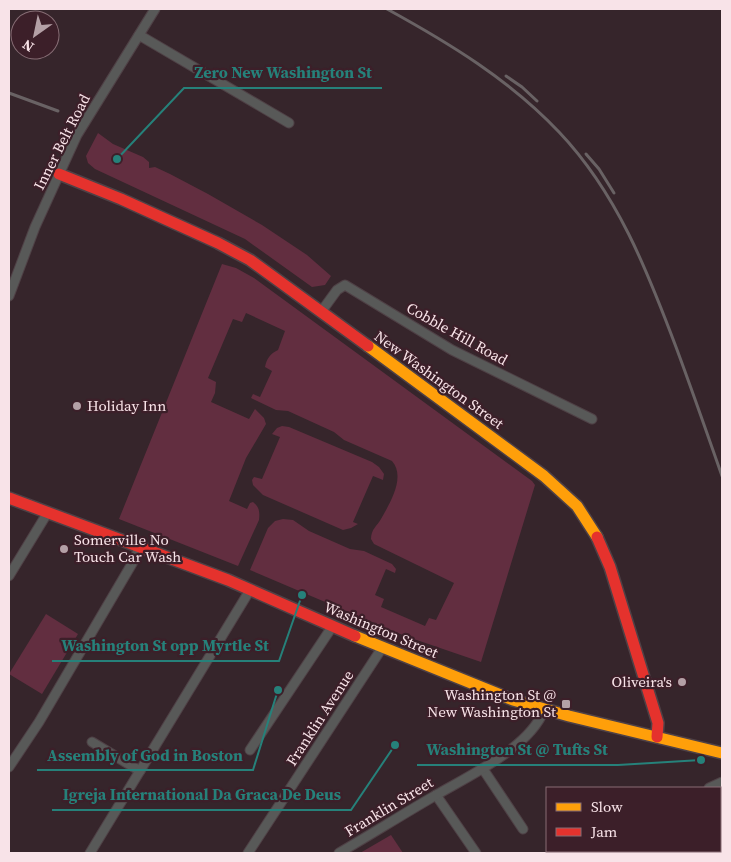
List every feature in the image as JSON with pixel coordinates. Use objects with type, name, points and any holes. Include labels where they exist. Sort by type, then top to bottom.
[{"type":"street","name":"Inner Belt Road","points":[[9,296],[35,227],[84,123],[155,9]]},
{"type":"street","points":[[139,35],[289,123]]},
{"type":"street","name":"New Washington Street","points":[[59,174],[100,190],[250,260],[544,476],[577,506],[595,533],[610,567],[658,723],[657,737]]},
{"type":"street","name":"Cobble Hill Road","points":[[321,312],[337,290],[345,284],[452,350],[592,419]]},
{"type":"street","name":"Washington Street","points":[[9,498],[228,580],[332,627],[513,700],[544,710],[722,753]]},
{"type":"street","points":[[9,576],[48,512]]},
{"type":"street","points":[[9,766],[39,722],[128,570],[140,546]]},
{"type":"street","points":[[90,853],[250,590]]},
{"type":"street","points":[[250,750],[332,627]]},
{"type":"street","name":"Franklin Avenue","points":[[248,853],[382,648]]},
{"type":"street","name":"Franklin Street","points":[[339,853],[483,769],[531,730],[544,710]]},
{"type":"street","points":[[92,742],[140,771]]},
{"type":"street","points":[[483,769],[523,830]]},
{"type":"street","points":[[436,796],[476,853]]},
{"type":"shaded area","points":[[98,133],[113,144],[143,157],[149,162],[149,168],[155,167],[170,174],[262,225],[307,255],[331,276],[325,285],[312,287],[245,239],[95,169],[88,163],[86,156]]},
{"type":"shaded area","points":[[222,264],[236,268],[254,278],[535,485],[481,662],[405,636],[250,570],[268,528],[275,521],[283,519],[293,520],[309,531],[350,549],[364,551],[392,564],[396,569],[395,573],[386,569],[375,595],[384,599],[381,607],[425,626],[429,618],[436,620],[454,583],[374,544],[371,539],[373,530],[385,513],[395,490],[397,475],[396,467],[392,461],[344,440],[334,432],[288,411],[276,410],[251,398],[253,394],[260,397],[272,371],[265,367],[267,361],[278,350],[285,331],[246,313],[242,322],[233,319],[208,378],[216,382],[215,393],[211,402],[249,419],[255,409],[264,418],[266,424],[246,458],[229,501],[247,509],[250,503],[253,502],[259,512],[259,520],[238,566],[119,519]]},
{"type":"shaded area","points":[[282,426],[289,427],[372,462],[379,467],[384,474],[383,480],[373,476],[353,522],[358,524],[343,530],[263,495],[253,485],[252,480],[254,477],[262,479],[280,437],[272,434],[277,428]]},
{"type":"shaded area","points":[[46,614],[78,634],[42,694],[9,674]]},
{"type":"shaded area","points":[[391,835],[403,853],[360,853]]},
{"type":"railway","points":[[387,9],[456,49],[520,96],[559,132],[598,180],[642,261],[682,363],[722,476]]},
{"type":"railway","points":[[506,76],[537,101]]},
{"type":"railway","points":[[9,93],[58,111]]},
{"type":"railway","points":[[586,154],[599,169],[614,193]]},
{"type":"traffic: slow","points":[[368,346],[544,476],[577,506],[597,537]]},
{"type":"traffic: slow","points":[[355,636],[513,700],[569,716],[722,753]]},
{"type":"traffic: jam","points":[[59,174],[121,199],[218,243],[250,260],[368,346]]},
{"type":"traffic: jam","points":[[9,498],[228,580],[355,636]]},
{"type":"traffic: jam","points":[[597,537],[610,567],[658,723],[657,737]]},
{"type":"place","name":"Zero New Washington St","points":[[117,159]]},
{"type":"place","name":"Holiday Inn","points":[[77,406]]},
{"type":"place","name":"Somerville No Touch Car Wash","points":[[64,549]]},
{"type":"place","name":"Washington St opp Myrtle St","points":[[302,595]]},
{"type":"place","name":"Oliveira's","points":[[682,682]]},
{"type":"place","name":"Assembly of God in Boston","points":[[278,690]]},
{"type":"place","name":"Washington St @ New Washington St","points":[[566,704]]},
{"type":"place","name":"Igreja International Da Graca De Deus","points":[[395,745]]},
{"type":"place","name":"Washington St @ Tufts St","points":[[701,760]]}]
